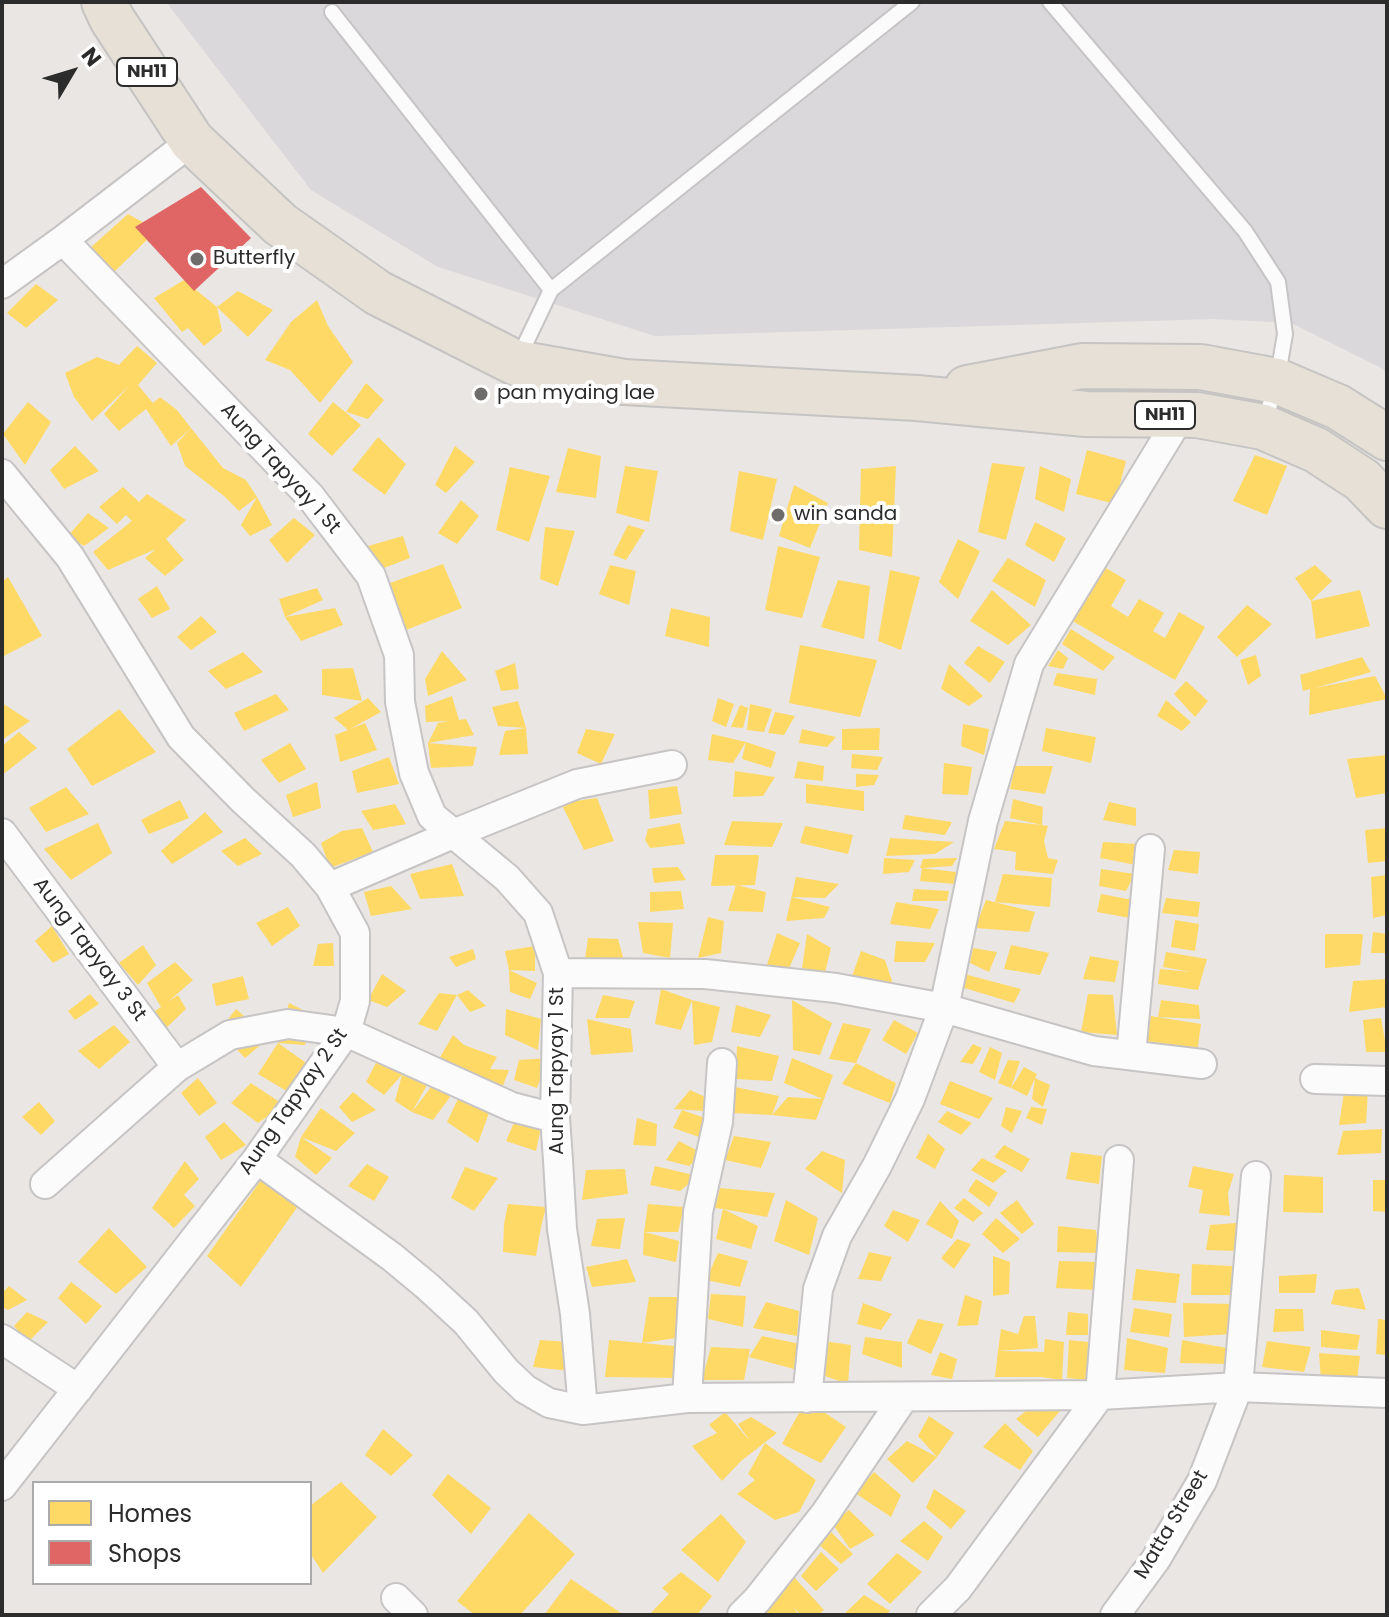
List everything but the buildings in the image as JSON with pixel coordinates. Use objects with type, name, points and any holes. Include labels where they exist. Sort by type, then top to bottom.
[{"type":"highway","name":"NH11","points":[[104,2],[192,141],[280,224],[378,293],[516,363],[624,382],[917,398],[1086,414],[1197,415],[1263,427],[1316,450],[1362,480],[1387,506]]},
{"type":"highway","name":"NH11","points":[[917,398],[1082,366],[1201,367],[1277,381],[1338,407],[1387,438]]},
{"type":"street","points":[[2,284],[192,141]]},
{"type":"street","name":"Aung Tapyay 1 St","points":[[63,240],[310,496],[371,576],[399,655],[400,702],[414,773],[432,816],[507,878],[538,913],[558,973],[555,1118],[562,1229],[575,1314],[583,1410]]},
{"type":"street","points":[[807,1398],[818,1289],[837,1236],[910,1099],[944,1008],[983,821],[1029,664],[1181,415]]},
{"type":"street","name":"Aung Tapyay 2 St","points":[[2,474],[70,557],[181,737],[303,855],[330,887],[355,933],[355,1001],[346,1032],[257,1159],[2,1486]]},
{"type":"street","points":[[330,887],[577,784],[672,765]]},
{"type":"street","name":"Aung Tapyay 3 St","points":[[2,833],[177,1067]]},
{"type":"street","points":[[1131,1055],[1150,849]]},
{"type":"street","points":[[558,973],[705,974],[836,988],[944,1008],[1094,1051],[1202,1064]]},
{"type":"street","points":[[45,1184],[177,1067],[230,1035],[288,1024],[346,1032],[512,1107],[555,1118]]},
{"type":"street","points":[[687,1398],[698,1212],[718,1122],[722,1063]]},
{"type":"street","points":[[1315,1079],[1387,1081]]},
{"type":"street","points":[[257,1159],[415,1276],[466,1322],[506,1371],[525,1389],[549,1403],[583,1410],[687,1398],[1100,1395],[1238,1387],[1387,1393]]},
{"type":"street","points":[[931,1615],[958,1588],[1100,1395],[1119,1160]]},
{"type":"street","name":"Matta Street","points":[[1115,1615],[1156,1559],[1202,1481],[1238,1387],[1256,1176]]},
{"type":"street","points":[[2,1339],[78,1389]]},
{"type":"street","points":[[742,1615],[825,1514],[904,1397]]},
{"type":"lane","points":[[516,363],[551,290],[912,2]]},
{"type":"lane","points":[[1050,2],[1245,231],[1278,282],[1285,334],[1277,381],[1263,427]]},
{"type":"lane","points":[[332,12],[551,290]]},
{"type":"shaded area","points":[[166,2],[1387,2],[1387,374],[1383,369],[1291,323],[1213,319],[655,336],[438,267],[311,190]]},
{"type":"place","name":"Butterfly","points":[[197,259]]},
{"type":"place","name":"pan myaing lae","points":[[481,394]]},
{"type":"place","name":"win sanda","points":[[778,515]]}]
